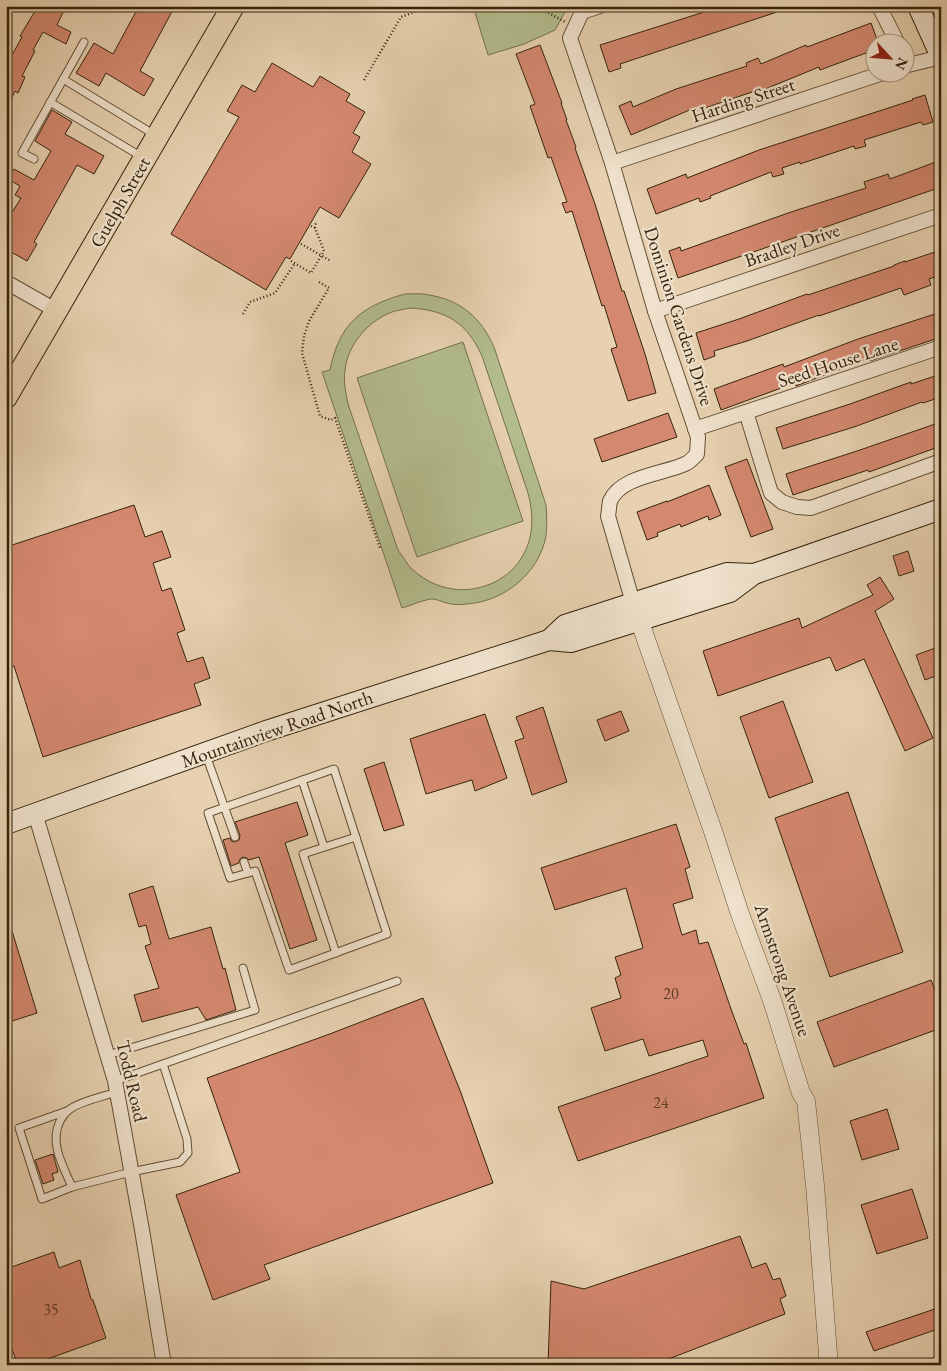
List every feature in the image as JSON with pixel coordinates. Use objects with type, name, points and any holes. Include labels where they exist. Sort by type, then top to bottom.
[{"type":"main road","name":"Guelph Street","points":[[6,396],[15,374],[57,311],[233,6]]},
{"type":"main road","points":[[918,6],[941,57]]},
{"type":"main road","name":"Mountainview Road North","points":[[6,824],[276,728],[549,640],[565,625],[636,611],[727,574],[754,574],[938,515]]},
{"type":"street","points":[[575,28],[582,12],[600,6]]},
{"type":"street","points":[[879,6],[892,32]]},
{"type":"street","name":"Dominion Gardens Drive","points":[[575,28],[570,38],[612,163],[655,311],[698,437],[697,454],[687,463],[620,488],[610,503],[608,516],[636,611]]},
{"type":"street","points":[[914,62],[941,57]]},
{"type":"street","name":"Harding Street","points":[[612,163],[864,79]]},
{"type":"street","name":"Bradley Drive","points":[[655,311],[941,215]]},
{"type":"street","points":[[6,282],[57,311]]},
{"type":"street","name":"Seed House Lane","points":[[695,429],[941,347]]},
{"type":"street","points":[[746,412],[771,493],[782,502],[797,507],[811,508],[941,461]]},
{"type":"street","name":"Armstrong Avenue","points":[[636,611],[740,914],[772,1000],[801,1093],[806,1101],[816,1194],[828,1365]]},
{"type":"street","name":"Todd Road","points":[[35,813],[116,1087],[164,1365]]},
{"type":"lane","points":[[34,159],[22,153],[84,42]]},
{"type":"lane","points":[[63,80],[158,136]]},
{"type":"lane","points":[[50,102],[145,159]]},
{"type":"lane","points":[[206,752],[235,836]]},
{"type":"lane","points":[[334,769],[387,934],[289,970],[255,870],[230,878],[208,813],[302,780],[334,769]]},
{"type":"lane","points":[[302,780],[324,847]]},
{"type":"lane","points":[[336,953],[303,854],[356,837]]},
{"type":"lane","points":[[244,862],[248,873]]},
{"type":"lane","points":[[108,1055],[255,1010],[243,968]]},
{"type":"lane","points":[[163,1064],[187,1139],[188,1153],[180,1162],[72,1187],[42,1199],[19,1128],[68,1111],[163,1064],[397,981]]},
{"type":"lane","points":[[68,1111],[57,1129],[55,1141],[60,1160],[72,1187]]},
{"type":"path","points":[[364,80],[401,17],[430,6]]},
{"type":"path","points":[[536,6],[575,28]]},
{"type":"path","points":[[291,261],[311,273],[324,251],[313,227],[316,221]]},
{"type":"path","points":[[301,244],[331,261]]},
{"type":"path","points":[[243,314],[250,302],[275,293],[295,264]]},
{"type":"path","points":[[319,282],[329,288],[309,321],[304,336],[302,354],[320,416],[331,420],[335,418],[380,548]]},
{"type":"green space","points":[[473,6],[564,6],[566,10],[555,30],[524,44],[488,55]]},
{"type":"green space","points":[[405,294],[426,294],[451,301],[469,312],[476,319],[483,327],[494,347],[546,505],[547,521],[546,536],[536,562],[517,584],[493,598],[459,605],[432,599],[402,608],[322,372],[330,370],[339,340],[354,319],[376,304]],"holes":[[[410,308],[423,309],[445,315],[454,320],[470,335],[476,345],[482,356],[530,502],[532,528],[528,544],[520,560],[507,574],[491,584],[472,589],[447,588],[429,581],[409,566],[398,550],[348,404],[344,374],[347,360],[362,333],[377,320],[395,311]]]},
{"type":"green space","points":[[463,342],[523,521],[417,557],[357,378]]},
{"type":"building","points":[[38,6],[66,6],[57,25],[71,32],[66,44],[43,32],[22,76],[25,77],[18,93],[15,91],[6,110],[6,66],[22,37],[20,36]]},
{"type":"building","points":[[139,6],[175,6],[140,71],[154,79],[144,96],[106,73],[99,86],[76,73],[94,43],[113,54]]},
{"type":"building","points":[[723,6],[789,6],[789,8],[620,64],[621,68],[609,72],[600,45]]},
{"type":"building","points":[[871,23],[874,32],[864,32],[864,54],[820,70],[819,67],[758,92],[758,90],[693,112],[692,109],[631,135],[619,106],[631,101],[633,107],[676,89],[747,66],[746,63],[758,58],[761,64],[806,45],[807,47]]},
{"type":"building","points":[[540,45],[562,103],[622,291],[624,291],[645,354],[656,393],[628,401],[611,349],[617,347],[604,305],[602,306],[572,211],[566,213],[562,203],[567,202],[551,157],[548,158],[530,106],[535,104],[516,54]]},
{"type":"building","points":[[272,63],[313,87],[320,76],[350,94],[346,101],[365,112],[353,133],[360,137],[352,152],[371,164],[339,218],[320,207],[290,259],[286,257],[266,290],[171,234],[239,117],[227,111],[242,85],[255,92]]},
{"type":"building","points":[[925,95],[933,122],[923,125],[921,122],[864,140],[866,146],[855,149],[854,146],[800,164],[800,162],[782,168],[784,174],[773,177],[771,172],[710,196],[711,198],[700,202],[699,198],[656,214],[647,189],[686,174],[687,178],[759,150]]},
{"type":"building","points":[[52,110],[72,122],[65,134],[104,156],[94,174],[77,165],[34,242],[37,244],[27,261],[6,249],[6,222],[21,198],[15,195],[20,186],[8,179],[14,169],[34,180],[51,151],[35,141]]},
{"type":"building","points":[[941,160],[941,187],[678,278],[669,251],[680,247],[681,251],[866,188],[864,182],[888,174],[890,179]]},
{"type":"building","points":[[941,250],[941,275],[929,279],[931,285],[904,295],[901,288],[819,315],[714,351],[715,356],[704,360],[696,333]]},
{"type":"building","points":[[941,312],[941,337],[870,361],[869,358],[796,386],[795,383],[721,410],[714,389],[783,364],[784,367],[858,339]]},
{"type":"building","points":[[941,374],[941,397],[783,449],[776,428],[911,382],[911,384]]},
{"type":"building","points":[[668,413],[677,437],[602,462],[594,439]]},
{"type":"building","points":[[941,422],[941,446],[869,472],[868,470],[793,495],[786,474]]},
{"type":"building","points":[[747,459],[773,529],[751,537],[725,467]]},
{"type":"building","points":[[709,485],[721,515],[709,520],[708,516],[681,527],[680,524],[657,533],[658,536],[647,540],[637,512]]},
{"type":"building","points":[[134,505],[145,537],[162,531],[171,557],[153,563],[162,591],[171,588],[185,630],[177,633],[187,662],[203,657],[210,678],[194,684],[201,705],[43,757],[14,666],[6,668],[6,547]]},
{"type":"building","points":[[908,551],[914,571],[899,576],[893,556]]},
{"type":"building","points":[[880,577],[894,599],[875,611],[933,738],[905,751],[864,659],[836,671],[830,657],[718,696],[703,651],[799,618],[802,628],[873,595],[867,585]]},
{"type":"building","points":[[941,646],[941,674],[925,680],[916,655]]},
{"type":"building","points":[[783,701],[813,782],[769,798],[740,717]]},
{"type":"building","points":[[543,707],[567,782],[532,795],[515,741],[524,738],[516,717]]},
{"type":"building","points":[[621,711],[629,731],[605,741],[597,720]]},
{"type":"building","points":[[485,714],[507,778],[475,791],[472,780],[426,794],[410,739]]},
{"type":"building","points":[[384,762],[404,825],[384,831],[364,769]]},
{"type":"building","points":[[848,792],[903,952],[830,977],[775,818]]},
{"type":"building","points":[[297,802],[308,835],[285,843],[317,940],[290,949],[259,857],[249,860],[243,857],[239,863],[231,866],[223,840],[230,838],[231,841],[235,842],[239,840],[240,835],[235,822]]},
{"type":"building","points":[[676,824],[690,867],[685,869],[693,898],[673,904],[682,935],[696,930],[699,944],[708,942],[744,1044],[746,1043],[764,1098],[578,1161],[558,1107],[708,1056],[703,1040],[649,1056],[643,1039],[605,1051],[591,1008],[621,998],[615,978],[621,975],[615,957],[643,948],[626,888],[555,910],[541,868]]},
{"type":"building","points":[[153,886],[169,939],[211,927],[223,969],[225,968],[236,1010],[206,1020],[198,1007],[142,1022],[134,995],[159,988],[145,946],[151,944],[146,925],[139,927],[129,894]]},
{"type":"building","points":[[6,921],[9,921],[37,1013],[6,1023]]},
{"type":"building","points":[[931,980],[941,1005],[941,1028],[834,1067],[817,1022]]},
{"type":"building","points":[[423,998],[461,1093],[493,1183],[264,1265],[270,1279],[213,1300],[176,1195],[240,1172],[207,1078]]},
{"type":"building","points":[[887,1109],[899,1149],[862,1160],[850,1121]]},
{"type":"building","points":[[53,1154],[58,1172],[52,1174],[54,1180],[43,1184],[35,1160]]},
{"type":"building","points":[[912,1189],[928,1238],[877,1254],[861,1205]]},
{"type":"building","points":[[740,1236],[752,1268],[766,1263],[773,1280],[780,1278],[786,1296],[780,1299],[785,1314],[653,1365],[548,1365],[551,1281],[584,1289]]},
{"type":"building","points":[[54,1252],[59,1268],[80,1260],[91,1299],[93,1300],[106,1338],[31,1365],[18,1365],[6,1333],[6,1269]]},
{"type":"building","points":[[941,1307],[941,1328],[874,1351],[866,1332]]}]
